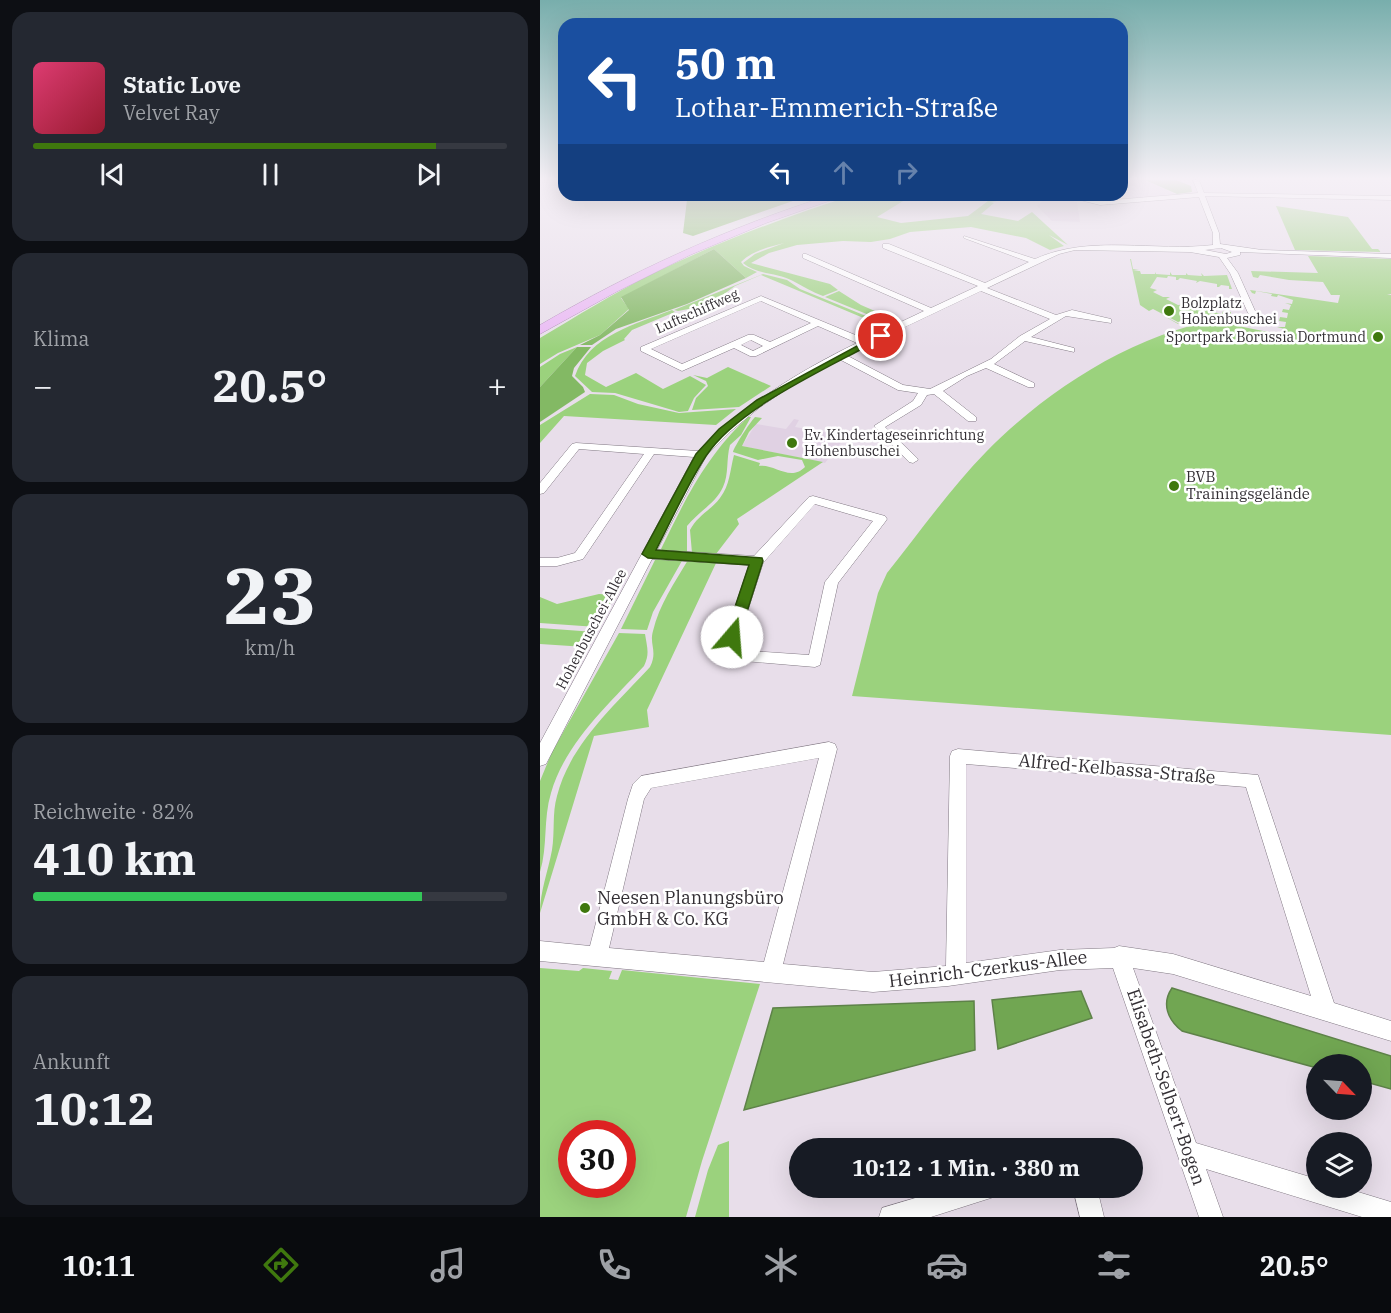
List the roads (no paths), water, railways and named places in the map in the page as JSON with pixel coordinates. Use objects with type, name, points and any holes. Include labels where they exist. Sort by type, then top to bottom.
[{"type":"highway","points":[[540,321],[605,285],[711,237]]},
{"type":"highway","points":[[540,330],[615,287],[724,237]]},
{"type":"street","points":[[966,237],[1035,261]]},
{"type":"street","points":[[1216,237],[1216,251],[1234,273],[1252,313]]},
{"type":"street","points":[[1219,237],[1233,252],[1234,273]]},
{"type":"street","points":[[886,246],[1055,318]]},
{"type":"street","name":"Hohenbuschei-Allee","points":[[540,759],[701,454],[722,431],[747,411],[866,343],[1035,261],[1075,248],[1391,256]]},
{"type":"street","points":[[806,256],[931,311]]},
{"type":"street","name":"Luftschiffweg","points":[[770,346],[751,337],[682,369],[644,349],[761,298],[866,343]]},
{"type":"street","points":[[840,357],[901,388],[923,393],[937,391],[964,374],[988,364],[1055,318],[1072,313],[1108,321]]},
{"type":"street","points":[[734,345],[753,354],[818,323]]},
{"type":"street","points":[[1023,338],[1071,350]]},
{"type":"street","points":[[988,364],[1030,385]]},
{"type":"street","points":[[937,391],[972,419]]},
{"type":"street","points":[[914,460],[879,426],[917,403],[923,393]]},
{"type":"street","points":[[540,490],[576,446],[701,454]]},
{"type":"street","points":[[540,562],[557,562],[579,556],[650,452]]},
{"type":"street","points":[[813,500],[881,519],[832,582],[815,661],[726,656],[757,561],[813,500]]},
{"type":"street","points":[[648,554],[757,561]]},
{"type":"street","points":[[597,957],[636,799],[639,789],[647,781],[829,749],[771,972]]},
{"type":"street","name":"Alfred-Kelbassa-Straße","points":[[956,974],[958,756],[1252,780],[1326,1011]]},
{"type":"street","name":"Heinrich-Czerkus-Allee","points":[[540,951],[873,982],[898,981],[1081,958],[1119,956],[1173,964],[1391,1031]]},
{"type":"street","name":"Elisabeth-Selbert-Bogen","points":[[1119,956],[1211,1217]]},
{"type":"street","points":[[1189,1152],[1391,1214]]},
{"type":"street","points":[[891,1217],[955,1198]]},
{"type":"street","points":[[1087,1198],[1092,1217]]},
{"type":"place","name":"Bolzplatz Hohenbuschei","points":[[1169,311]]},
{"type":"place","name":"Sportpark Borussia Dortmund","points":[[1378,337]]},
{"type":"place","name":"Ev. Kindertageseinrichtung Hohenbuschei","points":[[792,443]]},
{"type":"place","name":"BVB Trainingsgelände","points":[[1174,486]]},
{"type":"place","name":"Neesen Planungsbüro GmbH & Co. KG","points":[[585,908]]}]
